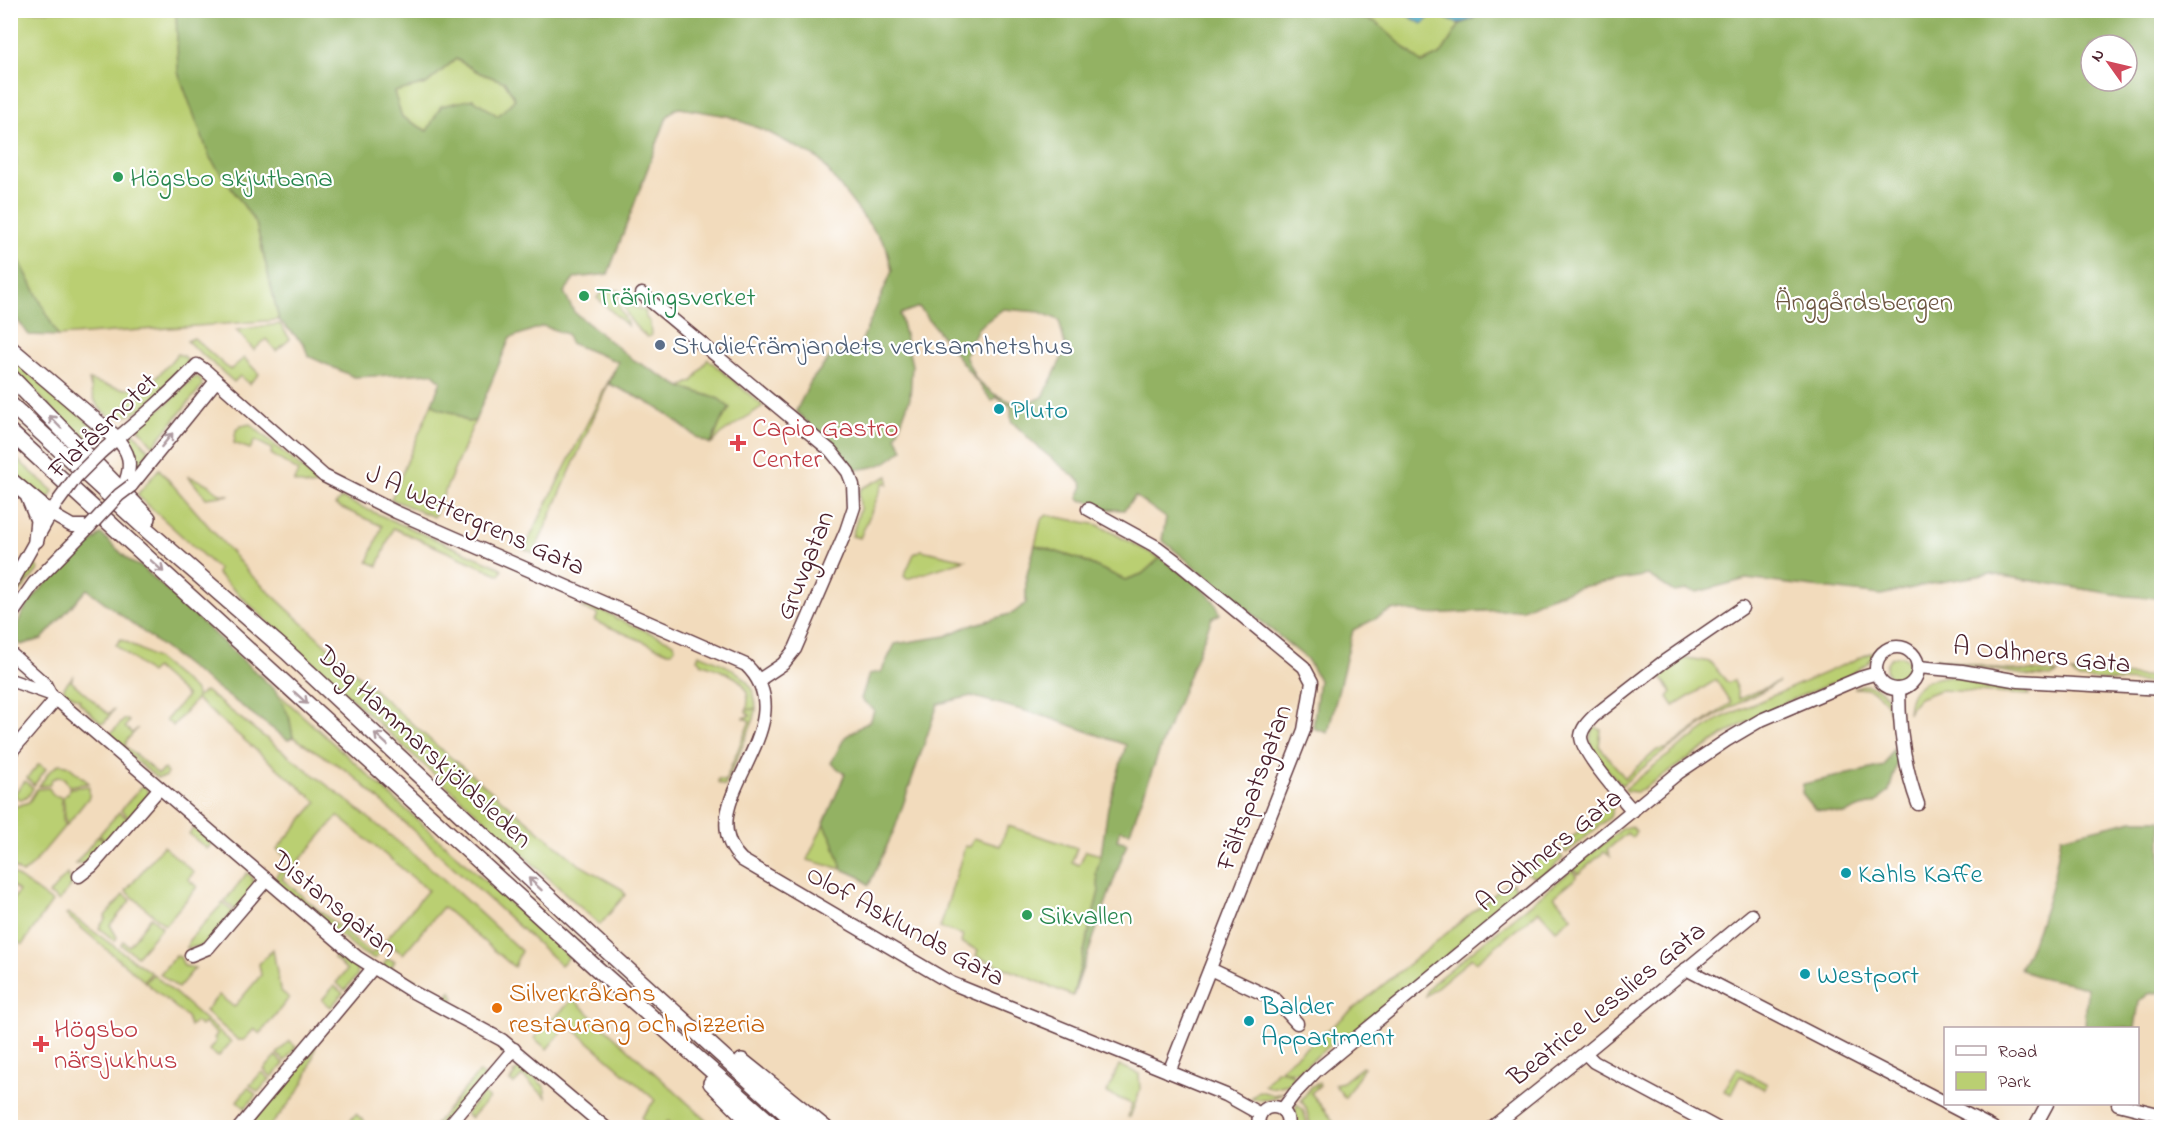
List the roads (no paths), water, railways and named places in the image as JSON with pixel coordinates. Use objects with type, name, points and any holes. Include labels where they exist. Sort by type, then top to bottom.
[{"type":"main road","points":[[10,336],[48,379]]},
{"type":"main road","points":[[10,348],[117,439]]},
{"type":"main road","points":[[10,375],[153,524],[287,652]]},
{"type":"main road","name":"Dag Hammarskjöldsleden","points":[[10,404],[147,530],[287,652],[605,949],[802,1128]]},
{"type":"main road","name":"Dag Hammarskjöldsleden","points":[[10,432],[598,970],[776,1128]]},
{"type":"main road","points":[[10,442],[90,506]]},
{"type":"main road","points":[[10,480],[27,495],[54,508]]},
{"type":"main road","points":[[27,495],[38,520],[38,535]]},
{"type":"main road","points":[[605,949],[825,1128]]},
{"type":"main road","points":[[598,970],[756,1128]]},
{"type":"street","name":"Gruvgatan","points":[[642,294],[831,452],[848,472],[854,485],[854,507],[846,531],[806,628],[783,664],[759,680]]},
{"type":"street","name":"J A Wettergrens Gata","points":[[197,365],[308,463],[341,485],[396,512],[730,657],[746,665],[759,680]]},
{"type":"street","name":"Flatåsmotet","points":[[10,586],[54,508],[76,477],[131,425],[160,403],[197,365]]},
{"type":"street","name":"Flatåsmotet","points":[[10,617],[18,603],[42,574],[119,495],[216,381]]},
{"type":"street","points":[[117,439],[125,448],[129,459],[128,483]]},
{"type":"street","points":[[54,508],[67,524],[87,527]]},
{"type":"street","name":"Fältspatsgatan","points":[[1088,510],[1157,547],[1177,562],[1304,667],[1312,682],[1304,730],[1169,1072]]},
{"type":"street","points":[[1633,811],[1585,750],[1581,733],[1594,716],[1662,663],[1742,608]]},
{"type":"street","name":"A Odhners Gata","points":[[1282,1110],[1317,1071],[1704,755],[1761,720],[1860,678],[1877,674],[1879,658],[1886,650],[1897,647],[1911,653],[1918,667],[1917,676],[1912,684],[1899,689]]},
{"type":"street","name":"Distansgatan","points":[[10,653],[45,684],[53,697],[373,969],[471,1022],[514,1049],[606,1128]]},
{"type":"street","name":"A Odhners Gata","points":[[1918,667],[1962,671],[2019,681],[2162,689]]},
{"type":"street","points":[[1877,674],[1885,686],[1899,689],[1900,737],[1909,780],[1918,804]]},
{"type":"street","name":"Distansgatan","points":[[10,680],[53,697]]},
{"type":"street","name":"Olof Asklunds Gata","points":[[759,680],[765,693],[765,713],[760,732],[732,798],[727,824],[732,847],[742,860],[951,983],[1237,1100],[1258,1123]]},
{"type":"street","points":[[10,753],[53,697]]},
{"type":"street","points":[[79,876],[92,866],[159,789]]},
{"type":"street","points":[[191,956],[208,948],[267,879]]},
{"type":"street","name":"Beatrice Lesslies Gata","points":[[1491,1128],[1752,915]]},
{"type":"street","points":[[239,1128],[373,969]]},
{"type":"street","points":[[1210,969],[1276,1000],[1297,1023]]},
{"type":"street","points":[[1686,969],[1944,1102]]},
{"type":"street","points":[[447,1128],[514,1049]]},
{"type":"street","points":[[1585,1053],[1594,1062],[1717,1128]]},
{"type":"street","points":[[1950,1105],[1993,1128]]},
{"type":"street","points":[[2034,1128],[2046,1105]]},
{"type":"street","points":[[2122,1105],[2162,1115]]},
{"type":"street","points":[[1258,1123],[1270,1107],[1282,1110],[1287,1118],[1287,1128]]},
{"type":"water","points":[[1410,10],[1481,11],[1470,20],[1459,23],[1449,20],[1437,11],[1422,24],[1407,15]]},
{"type":"place","name":"Högsbo skjutbana","points":[[118,177]]},
{"type":"place","name":"Träningsverket","points":[[584,296]]},
{"type":"place","name":"Studiefrämjandets verksamhetshus","points":[[660,345]]},
{"type":"place","name":"Pluto","points":[[999,409]]},
{"type":"place","name":"Capio Gastro Center","points":[[738,443]]},
{"type":"place","name":"Kahls Kaffe","points":[[1846,873]]},
{"type":"place","name":"Sikvallen","points":[[1027,915]]},
{"type":"place","name":"Westport","points":[[1805,974]]},
{"type":"place","name":"Silverkråkans restaurang och pizzeria","points":[[497,1008]]},
{"type":"place","name":"Balder Appartment","points":[[1249,1021]]},
{"type":"place","name":"Högsbo närsjukhus","points":[[41,1044]]},
{"type":"park label","name":"Änggårdsbergen","points":[[1864,301]]}]
